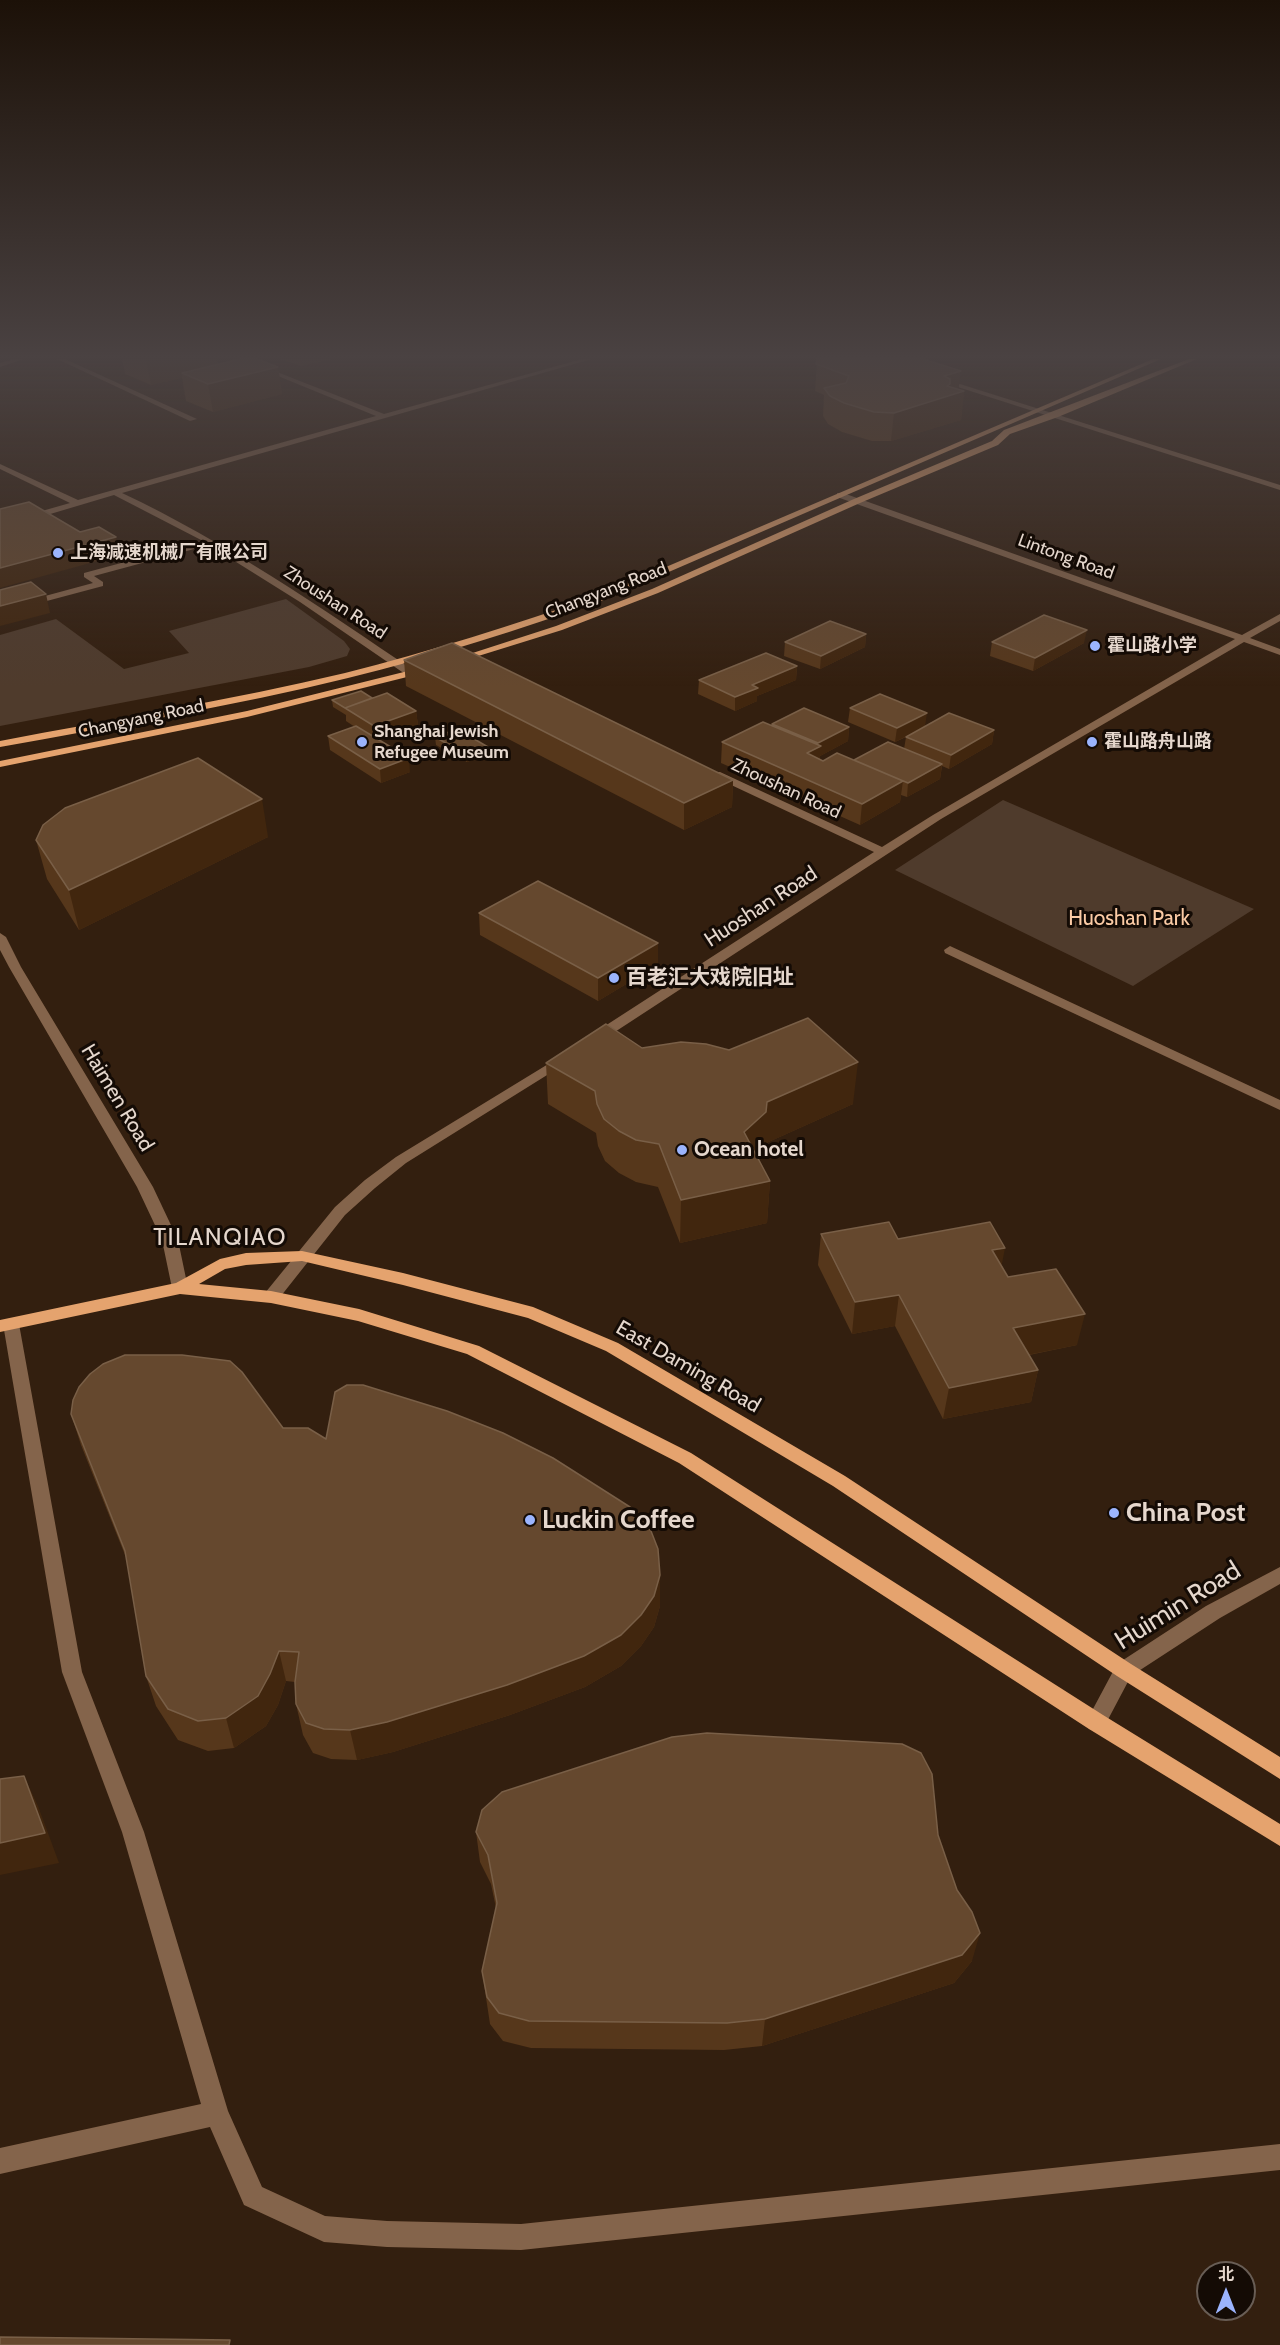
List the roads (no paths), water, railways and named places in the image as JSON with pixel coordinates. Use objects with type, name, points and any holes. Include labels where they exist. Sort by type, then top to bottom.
[{"type":"main road","name":"Changyang Road","points":[[0,744],[182,710],[396,663],[447,648],[601,598],[901,468]]},
{"type":"main road","name":"Changyang Road","points":[[444,664],[471,660],[655,591],[934,468]]},
{"type":"main road","name":"Changyang Road","points":[[0,764],[247,714],[433,667]]},
{"type":"main road","name":"East Daming Road","points":[[5,1325],[180,1288],[220,1265],[246,1259],[302,1256],[534,1313],[612,1347],[839,1481],[1124,1670],[1280,1769]]},
{"type":"main road","name":"East Daming Road","points":[[180,1288],[271,1298],[359,1315],[473,1350],[685,1458],[1096,1722],[1280,1836]]},
{"type":"street","points":[[5,468],[77,503]]},
{"type":"street","points":[[0,526],[197,468]]},
{"type":"street","points":[[1220,468],[1280,488]]},
{"type":"street","name":"Zhoushan Road","points":[[114,492],[153,509],[209,542],[412,674]]},
{"type":"street","name":"Lintong Road","points":[[840,495],[1280,652]]},
{"type":"street","points":[[0,605],[38,595],[44,599],[100,584],[87,575],[209,542]]},
{"type":"street","name":"Huoshan Road","points":[[271,1298],[302,1256],[340,1211],[402,1160],[578,1050],[937,817],[1075,739],[1280,617]]},
{"type":"street","points":[[447,648],[471,660]]},
{"type":"street","name":"Zhoushan Road","points":[[701,767],[883,852]]},
{"type":"street","name":"Haimen Road","points":[[0,937],[15,967],[145,1187],[170,1240],[180,1288]]},
{"type":"street","points":[[950,950],[1280,1106]]},
{"type":"street","points":[[5,1325],[72,1672],[133,1832],[216,2113],[253,2196],[324,2229],[387,2234],[521,2237],[1280,2157]]},
{"type":"street","name":"Huimin Road","points":[[1096,1722],[1124,1670],[1214,1612],[1280,1575]]},
{"type":"street","points":[[0,2161],[216,2113]]},
{"type":"place","name":"上海减速机械厂有限公司","points":[[58,553]]},
{"type":"place","name":"霍山路小学","points":[[1095,646]]},
{"type":"place","name":"Shanghai Jewish Refugee Museum","points":[[362,742]]},
{"type":"place","name":"霍山路舟山路","points":[[1092,742]]},
{"type":"place","name":"百老汇大戏院旧址","points":[[614,978]]},
{"type":"place","name":"Ocean hotel","points":[[682,1150]]},
{"type":"place","name":"China Post","points":[[1114,1513]]},
{"type":"place","name":"Luckin Coffee","points":[[530,1520]]},
{"type":"district","name":"TILANQIAO","points":[[220,1238]]},
{"type":"park label","name":"Huoshan Park","points":[[1129,919]]}]
